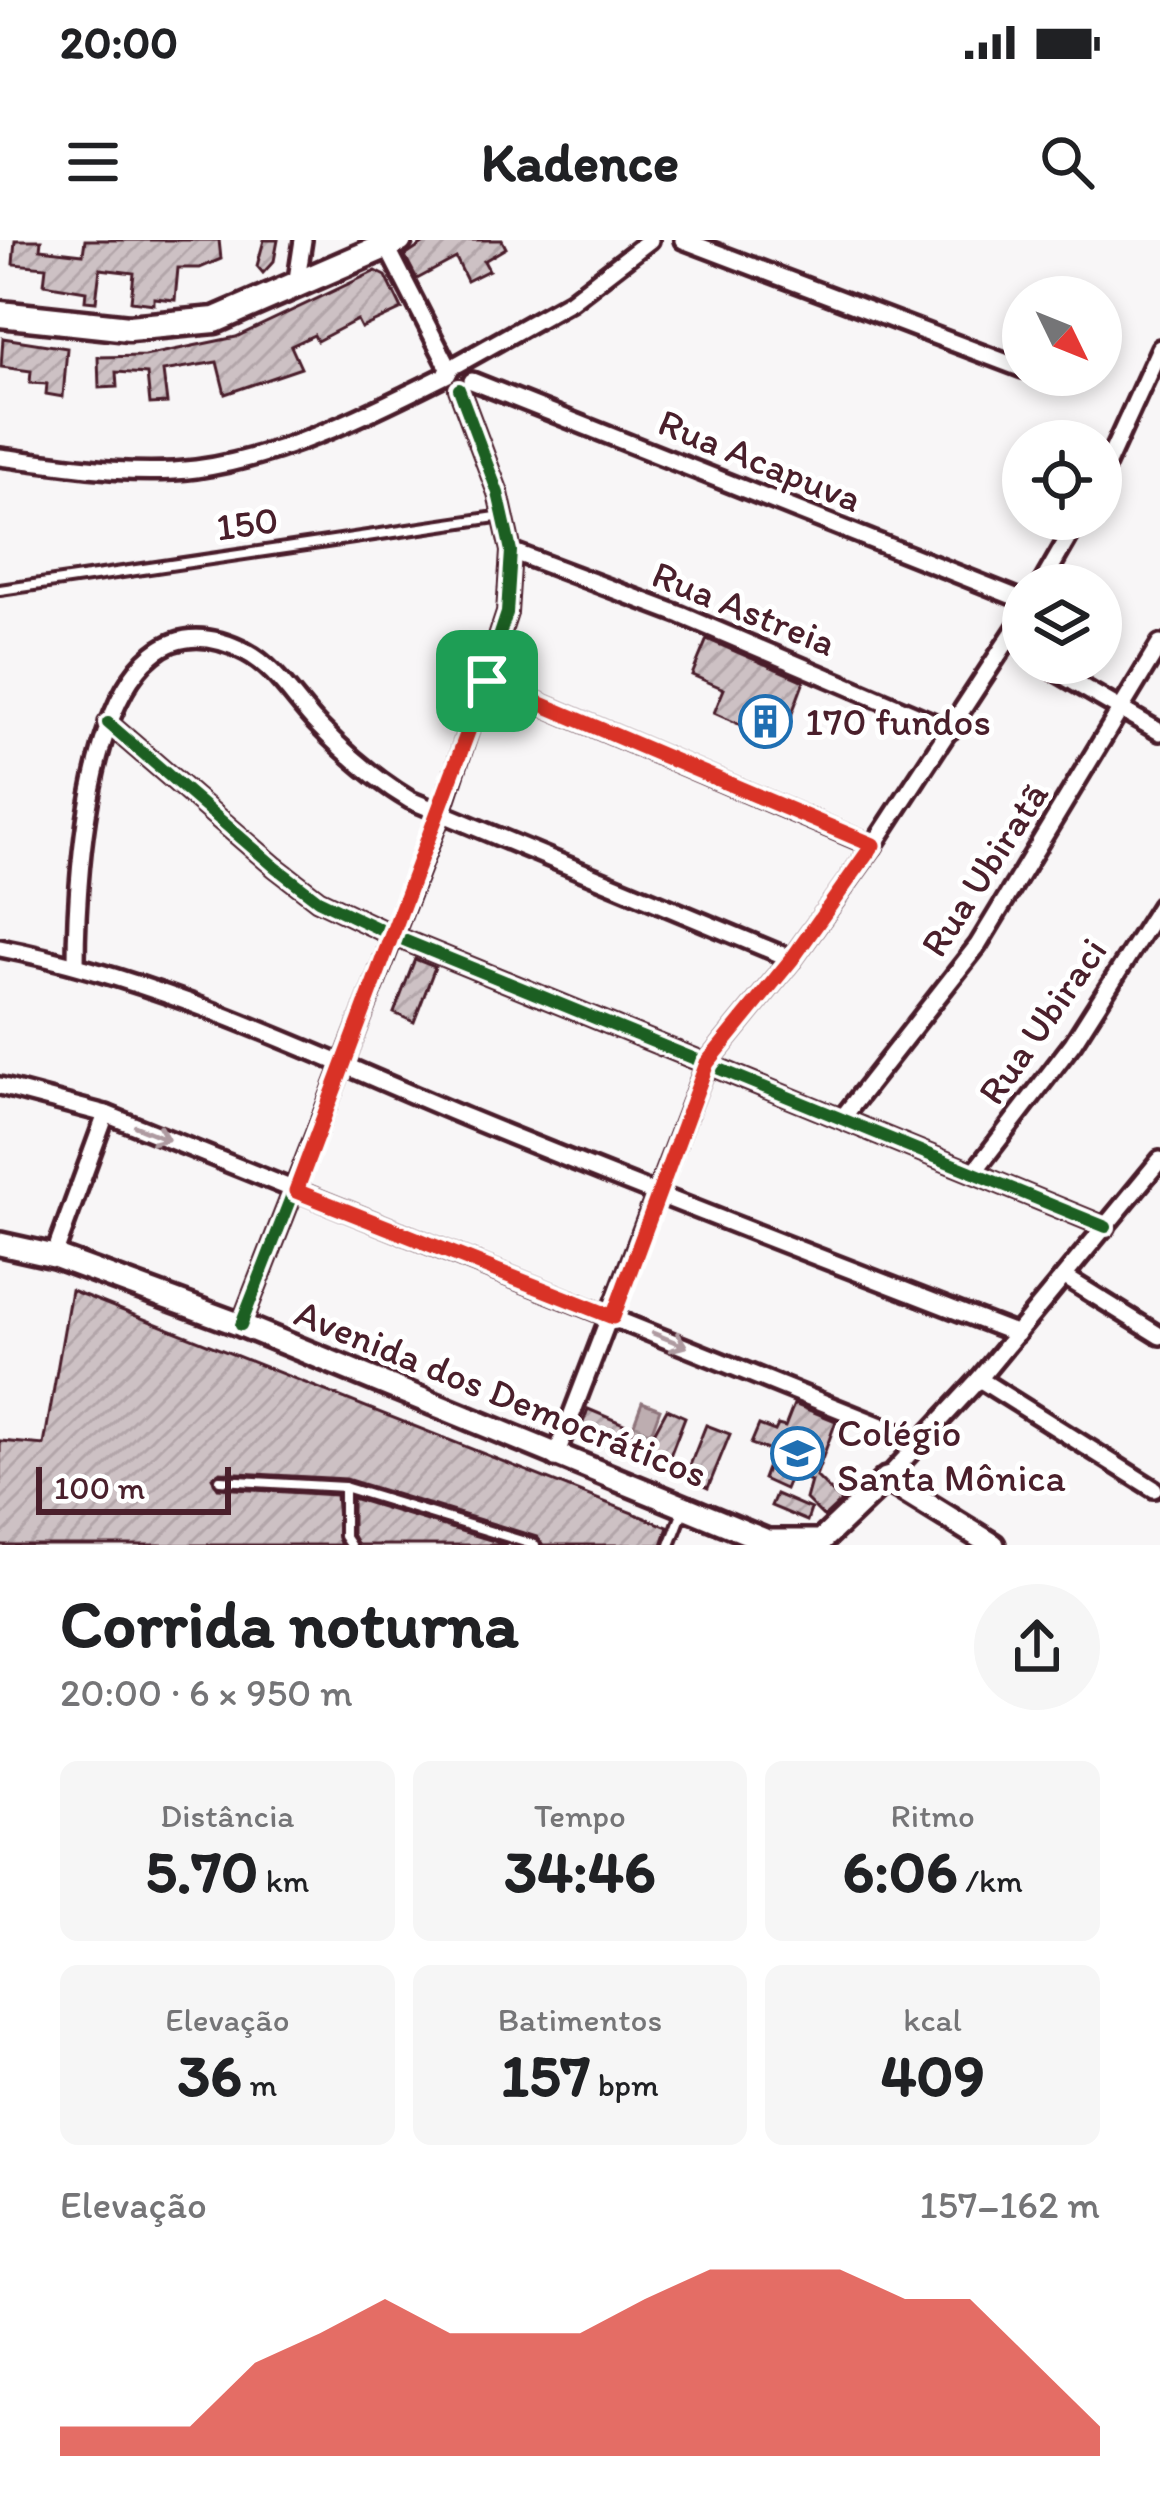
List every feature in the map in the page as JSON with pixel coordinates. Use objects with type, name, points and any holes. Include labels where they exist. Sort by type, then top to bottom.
[{"type":"main road","points":[[0,314],[129,328],[215,320],[296,289],[393,243]]},
{"type":"street","points":[[296,289],[303,240]]},
{"type":"street","points":[[0,457],[106,470],[195,469],[292,445],[452,369],[571,301],[650,240]]},
{"type":"street","points":[[682,240],[1002,361]]},
{"type":"street","points":[[241,1325],[440,817],[507,614],[511,551],[466,385],[449,383],[452,369],[393,243]]},
{"type":"street","points":[[1122,431],[1160,348]]},
{"type":"street","name":"Rua Acapuva","points":[[466,385],[1002,592]]},
{"type":"street","name":"Rua Astreia","points":[[511,551],[681,615],[951,730]]},
{"type":"street","points":[[76,964],[80,847],[108,723],[142,663],[186,640],[217,641],[258,660],[366,769],[440,817],[792,959]]},
{"type":"street","name":"Rua Ubiratã","points":[[843,1117],[978,945],[1124,711],[1160,644]]},
{"type":"street","points":[[555,1458],[707,1063],[792,959],[1002,652]]},
{"type":"street","points":[[487,681],[873,845]]},
{"type":"street","points":[[1077,684],[1160,731]]},
{"type":"street","points":[[108,723],[304,889],[394,936],[1106,1227]]},
{"type":"street","name":"Rua Ubiraci","points":[[974,1172],[1073,1043],[1160,906]]},
{"type":"street","points":[[0,948],[76,964],[1017,1334]]},
{"type":"street","points":[[0,1086],[106,1114],[921,1442]]},
{"type":"street","points":[[54,1256],[106,1114]]},
{"type":"street","points":[[832,1540],[979,1379],[1106,1227],[1155,1178],[1160,1160]]},
{"type":"street","name":"Avenida dos Democráticos","points":[[0,1244],[54,1256],[241,1325],[555,1458],[774,1543],[832,1540]]},
{"type":"street","points":[[1064,1276],[1160,1336]]},
{"type":"street","points":[[979,1379],[1154,1490]]},
{"type":"street","points":[[886,1479],[993,1545]]},
{"type":"lane","name":"150","points":[[0,590],[503,516]]},
{"type":"lane","points":[[220,1480],[344,1487],[536,1545]]},
{"type":"lane","points":[[344,1487],[344,1536],[350,1545]]},
{"type":"lane","points":[[670,1545],[685,1508]]},
{"type":"water","points":[[642,1402],[660,1409],[648,1442],[630,1435]]},
{"type":"building","points":[[15,240],[41,240],[40,249],[83,254],[85,240],[219,240],[221,259],[200,268],[178,268],[175,300],[154,298],[154,304],[131,301],[134,273],[100,269],[96,302],[85,301],[86,291],[44,284],[46,267],[13,264]]},
{"type":"building","points":[[264,240],[278,240],[274,261],[263,273],[257,266]]},
{"type":"building","points":[[429,240],[502,240],[506,248],[484,261],[489,270],[467,281],[456,258],[417,279],[405,256]]},
{"type":"building","points":[[376,271],[386,276],[402,309],[361,328],[357,320],[317,341],[314,335],[291,346],[301,368],[225,394],[217,362],[163,371],[167,403],[150,404],[147,374],[116,372],[117,387],[99,388],[98,357],[145,356],[236,337]]},
{"type":"building","points":[[3,338],[67,348],[63,397],[46,394],[47,384],[30,383],[31,371],[1,367]]},
{"type":"building","points":[[707,639],[804,681],[781,743],[714,713],[724,689],[692,675]]},
{"type":"building","points":[[415,959],[435,967],[414,1022],[394,1013]]},
{"type":"building","points":[[71,1290],[668,1527],[662,1545],[543,1545],[537,1537],[346,1479],[220,1472],[212,1478],[218,1488],[336,1495],[340,1545],[0,1545],[0,1441],[44,1445]]},
{"type":"building","name":"Colégio Santa Mônica","points":[[794,1404],[836,1421],[816,1476],[841,1501],[824,1517],[806,1499],[811,1481],[792,1473],[785,1489],[763,1479],[773,1452],[751,1444],[759,1425],[775,1431],[778,1425],[785,1427]]},
{"type":"building","points":[[588,1409],[631,1427],[628,1436],[648,1444],[667,1409],[685,1417],[666,1466],[578,1436]]},
{"type":"building","name":"Colégio Santa Mônica","points":[[706,1425],[730,1434],[708,1488],[685,1478]]},
{"type":"building","points":[[776,1494],[811,1509],[807,1521],[771,1506]]},
{"type":"building","points":[[352,1498],[507,1545],[358,1545],[352,1534]]},
{"type":"cycle path","points":[[241,1325],[440,816],[507,613],[511,551],[498,493],[459,389]]},
{"type":"cycle path","points":[[108,723],[318,900],[394,936],[1106,1227]]},
{"type":"place","name":"170 fundos","points":[[766,721]]},
{"type":"place","name":"Colégio Santa Mônica","points":[[798,1454]]},
{"type":"route","points":[[487,681],[873,845],[792,959],[707,1063],[613,1317],[296,1191],[440,817],[487,681]]}]
